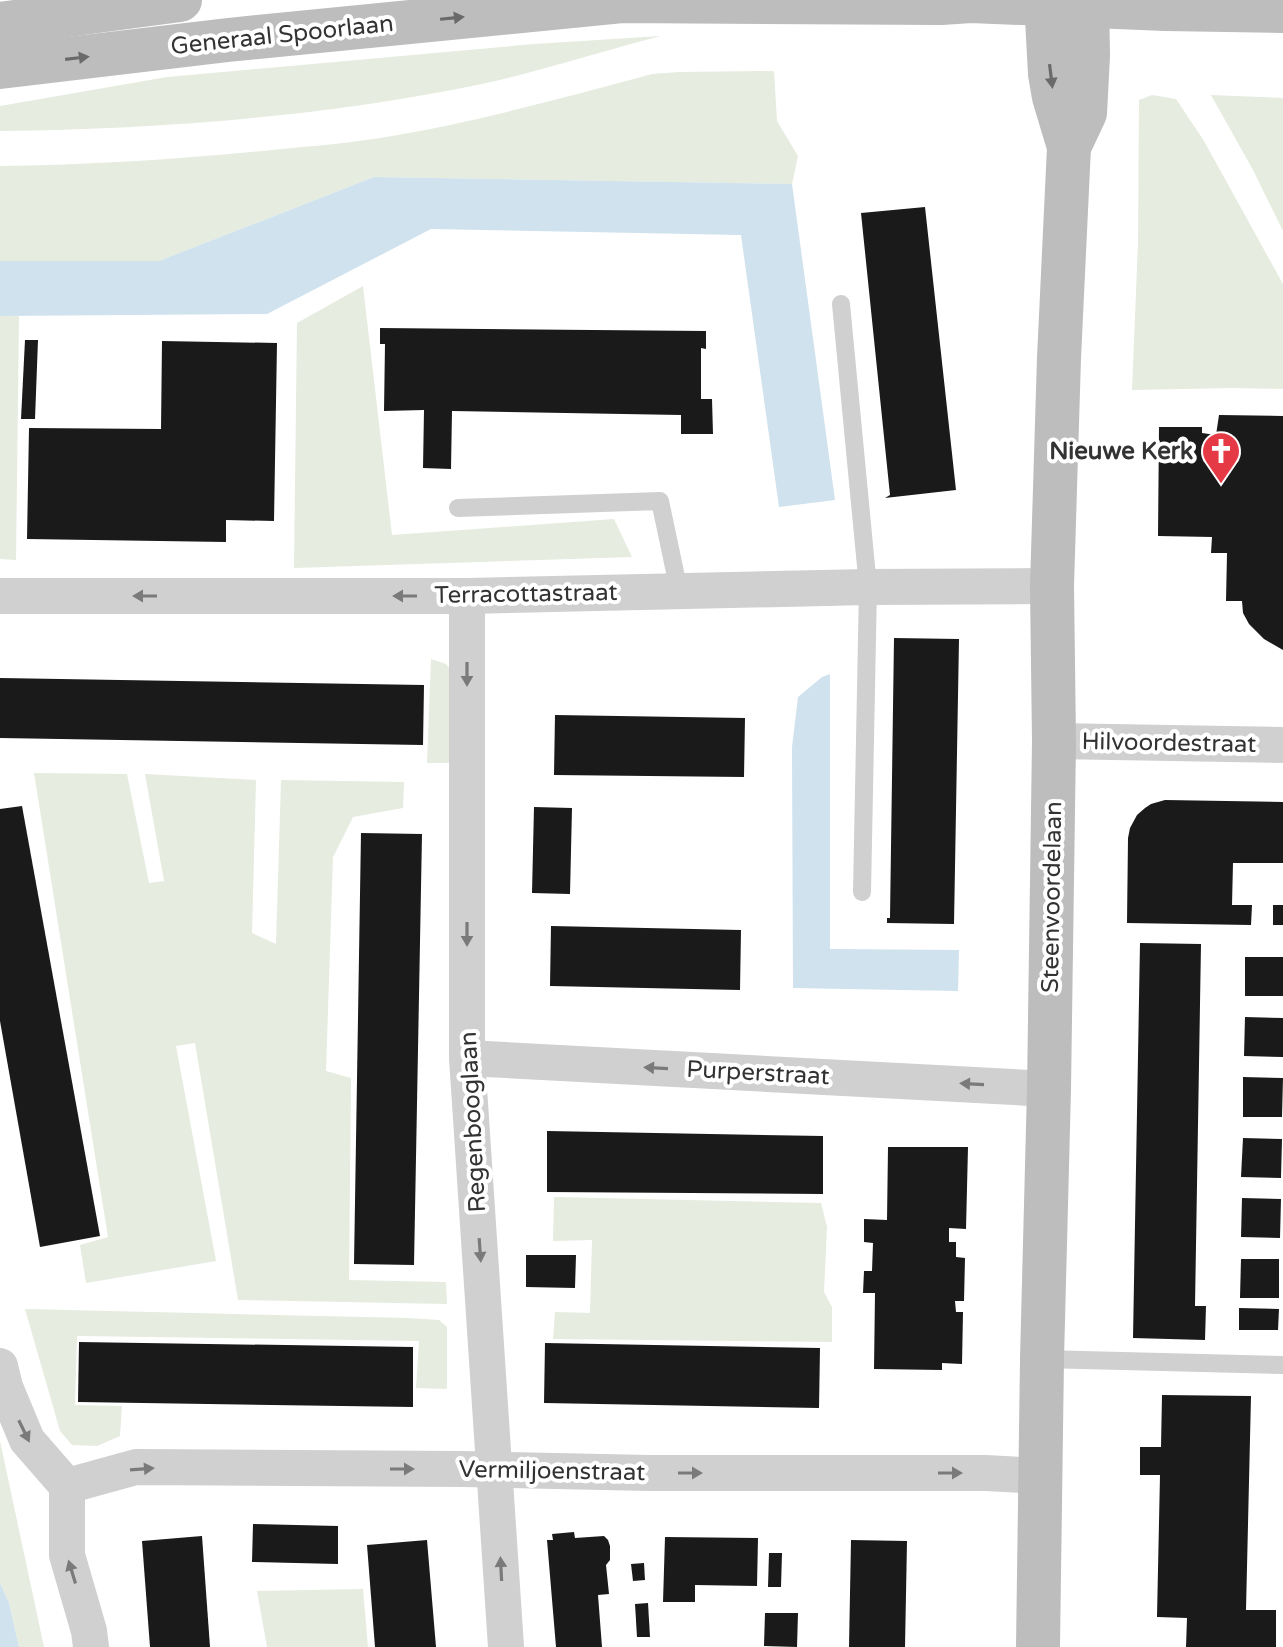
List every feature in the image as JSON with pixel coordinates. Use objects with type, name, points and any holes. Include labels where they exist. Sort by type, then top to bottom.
[{"type":"street","name":"Generaal Spoorlaan","points":[[0,24],[180,0]]},
{"type":"street","name":"Generaal Spoorlaan","points":[[0,67],[228,40],[622,1],[1067,2],[1165,9],[1283,11]]},
{"type":"street","name":"Steenvoordelaan","points":[[1038,1647],[1054,741],[1052,586],[1069,147],[1050,74],[1067,2]]},
{"type":"street","name":"Terracottastraat","points":[[0,596],[467,596],[1052,586]]},
{"type":"street","name":"Regenbooglaan","points":[[467,596],[467,1058],[506,1647]]},
{"type":"street","name":"Hilvoordestraat","points":[[1054,741],[1283,745]]},
{"type":"street","name":"Purperstraat","points":[[467,1058],[1049,1089]]},
{"type":"street","points":[[0,1366],[5,1387],[27,1440],[67,1486],[67,1555],[91,1647]]},
{"type":"street","name":"Vermiljoenstraat","points":[[67,1486],[136,1467],[986,1473],[1040,1476]]},
{"type":"lane","points":[[841,304],[868,587],[862,892]]},
{"type":"lane","points":[[458,508],[660,501],[679,591]]},
{"type":"lane","points":[[1042,1359],[1283,1365]]},
{"type":"shaded area","points":[[661,36],[496,81],[356,106],[178,124],[0,131],[0,106],[167,77],[534,44]]},
{"type":"shaded area","points":[[774,71],[777,121],[798,156],[792,184],[374,177],[159,261],[0,261],[0,166],[170,159],[347,142],[458,123],[652,74]]},
{"type":"shaded area","points":[[1152,95],[1176,99],[1204,141],[1283,284],[1283,389],[1132,390],[1138,243],[1139,100]]},
{"type":"shaded area","points":[[1211,95],[1283,98],[1283,231],[1253,170]]},
{"type":"shaded area","points":[[363,286],[392,535],[614,519],[632,557],[294,568],[297,323]]},
{"type":"shaded area","points":[[0,316],[19,316],[16,560],[0,559]]},
{"type":"shaded area","points":[[431,659],[446,664],[456,677],[458,763],[427,763]]},
{"type":"shaded area","points":[[34,773],[127,774],[149,883],[164,881],[145,774],[256,780],[252,933],[276,944],[281,780],[404,782],[403,808],[353,817],[333,857],[326,1071],[351,1078],[349,1280],[446,1282],[447,1304],[238,1300],[195,1043],[176,1046],[216,1261],[86,1283],[80,1245],[108,1237]]},
{"type":"shaded area","points":[[554,1197],[821,1203],[827,1227],[824,1292],[832,1307],[832,1342],[553,1339],[555,1312],[590,1313],[592,1240],[553,1241]]},
{"type":"shaded area","points":[[25,1309],[439,1320],[447,1327],[447,1389],[416,1388],[419,1341],[77,1336],[75,1405],[122,1406],[120,1436],[97,1446],[72,1445],[60,1431]]},
{"type":"shaded area","points":[[0,1441],[44,1647],[19,1647],[9,1603],[0,1583]]},
{"type":"shaded area","points":[[363,1589],[368,1647],[267,1647],[257,1591]]},
{"type":"water","points":[[374,177],[792,184],[835,500],[779,507],[741,235],[431,229],[267,314],[0,316],[0,261],[159,261]]},
{"type":"water","points":[[830,674],[830,949],[959,950],[958,991],[793,988],[792,747],[798,697]]},
{"type":"water","points":[[0,1583],[9,1603],[19,1647],[0,1647]]},
{"type":"building","points":[[925,207],[956,490],[885,498],[890,495],[861,213]]},
{"type":"building","points":[[380,328],[706,331],[706,349],[701,348],[701,399],[712,399],[713,434],[681,434],[681,415],[452,411],[451,469],[423,468],[424,410],[384,411],[385,344],[380,344]]},
{"type":"building","points":[[25,340],[38,340],[35,419],[21,419]]},
{"type":"building","points":[[162,341],[277,343],[274,521],[226,520],[226,542],[27,539],[29,428],[161,429]]},
{"type":"building","name":"Nieuwe Kerk","points":[[1219,415],[1283,416],[1283,650],[1264,639],[1249,624],[1243,613],[1242,601],[1226,601],[1227,553],[1211,553],[1212,537],[1158,536],[1159,427],[1202,427],[1202,433],[1216,435]]},
{"type":"building","points":[[894,638],[959,639],[954,924],[887,923],[887,918],[890,918]]},
{"type":"building","points":[[0,678],[424,685],[423,745],[0,738]]},
{"type":"building","points":[[555,715],[745,718],[744,777],[554,775]]},
{"type":"building","points":[[1165,800],[1283,802],[1283,863],[1233,863],[1232,905],[1252,905],[1251,925],[1127,923],[1130,828],[1145,808]]},
{"type":"building","points":[[22,806],[100,1236],[40,1247],[0,1021],[0,809]]},
{"type":"building","points":[[534,807],[572,808],[570,894],[532,893]]},
{"type":"building","points":[[361,833],[422,834],[414,1265],[354,1264]]},
{"type":"building","points":[[1273,905],[1283,905],[1283,925],[1273,925]]},
{"type":"building","points":[[551,926],[741,930],[740,990],[550,986]]},
{"type":"building","points":[[1140,943],[1201,944],[1195,1306],[1206,1306],[1205,1340],[1133,1338]]},
{"type":"building","points":[[1245,957],[1283,957],[1283,996],[1245,996]]},
{"type":"building","points":[[1245,1017],[1283,1018],[1283,1057],[1244,1056]]},
{"type":"building","points":[[1243,1077],[1283,1078],[1282,1117],[1243,1117]]},
{"type":"building","points":[[547,1131],[823,1136],[823,1194],[547,1192]]},
{"type":"building","points":[[1243,1138],[1282,1139],[1281,1178],[1241,1177]]},
{"type":"building","points":[[888,1147],[968,1147],[966,1229],[949,1228],[949,1242],[956,1242],[956,1257],[965,1258],[964,1301],[955,1301],[956,1312],[963,1312],[962,1364],[942,1363],[942,1370],[874,1369],[875,1293],[863,1293],[864,1271],[872,1271],[873,1243],[864,1242],[864,1219],[887,1220]]},
{"type":"building","points":[[1242,1198],[1281,1199],[1280,1238],[1241,1237]]},
{"type":"building","points":[[526,1255],[576,1255],[575,1288],[526,1287]]},
{"type":"building","points":[[1241,1259],[1279,1259],[1279,1298],[1240,1298]]},
{"type":"building","points":[[1239,1308],[1279,1309],[1278,1330],[1239,1330]]},
{"type":"building","points":[[79,1342],[413,1347],[413,1407],[78,1402]]},
{"type":"building","points":[[545,1343],[820,1348],[819,1408],[544,1403]]},
{"type":"building","points":[[1162,1395],[1251,1396],[1246,1610],[1276,1610],[1276,1647],[1186,1647],[1187,1618],[1157,1617],[1160,1475],[1140,1475],[1140,1447],[1161,1447]]},
{"type":"building","points":[[253,1524],[338,1526],[338,1564],[252,1562]]},
{"type":"building","points":[[574,1532],[575,1538],[604,1536],[610,1546],[610,1560],[606,1565],[609,1594],[598,1595],[602,1647],[556,1647],[547,1540],[553,1540],[552,1534]]},
{"type":"building","points":[[202,1536],[210,1647],[150,1647],[142,1541]]},
{"type":"building","points":[[665,1537],[758,1538],[757,1586],[695,1585],[695,1602],[663,1602]]},
{"type":"building","points":[[427,1540],[436,1647],[375,1647],[367,1545]]},
{"type":"building","points":[[851,1540],[907,1541],[905,1647],[849,1647]]},
{"type":"building","points":[[769,1553],[782,1553],[781,1587],[768,1587]]},
{"type":"building","points":[[644,1563],[645,1580],[633,1581],[631,1564]]},
{"type":"building","points":[[648,1603],[650,1637],[637,1637],[635,1604]]},
{"type":"building","points":[[765,1613],[798,1613],[797,1647],[764,1646]]},
{"type":"place","name":"Nieuwe Kerk","points":[[1221,485]]}]
